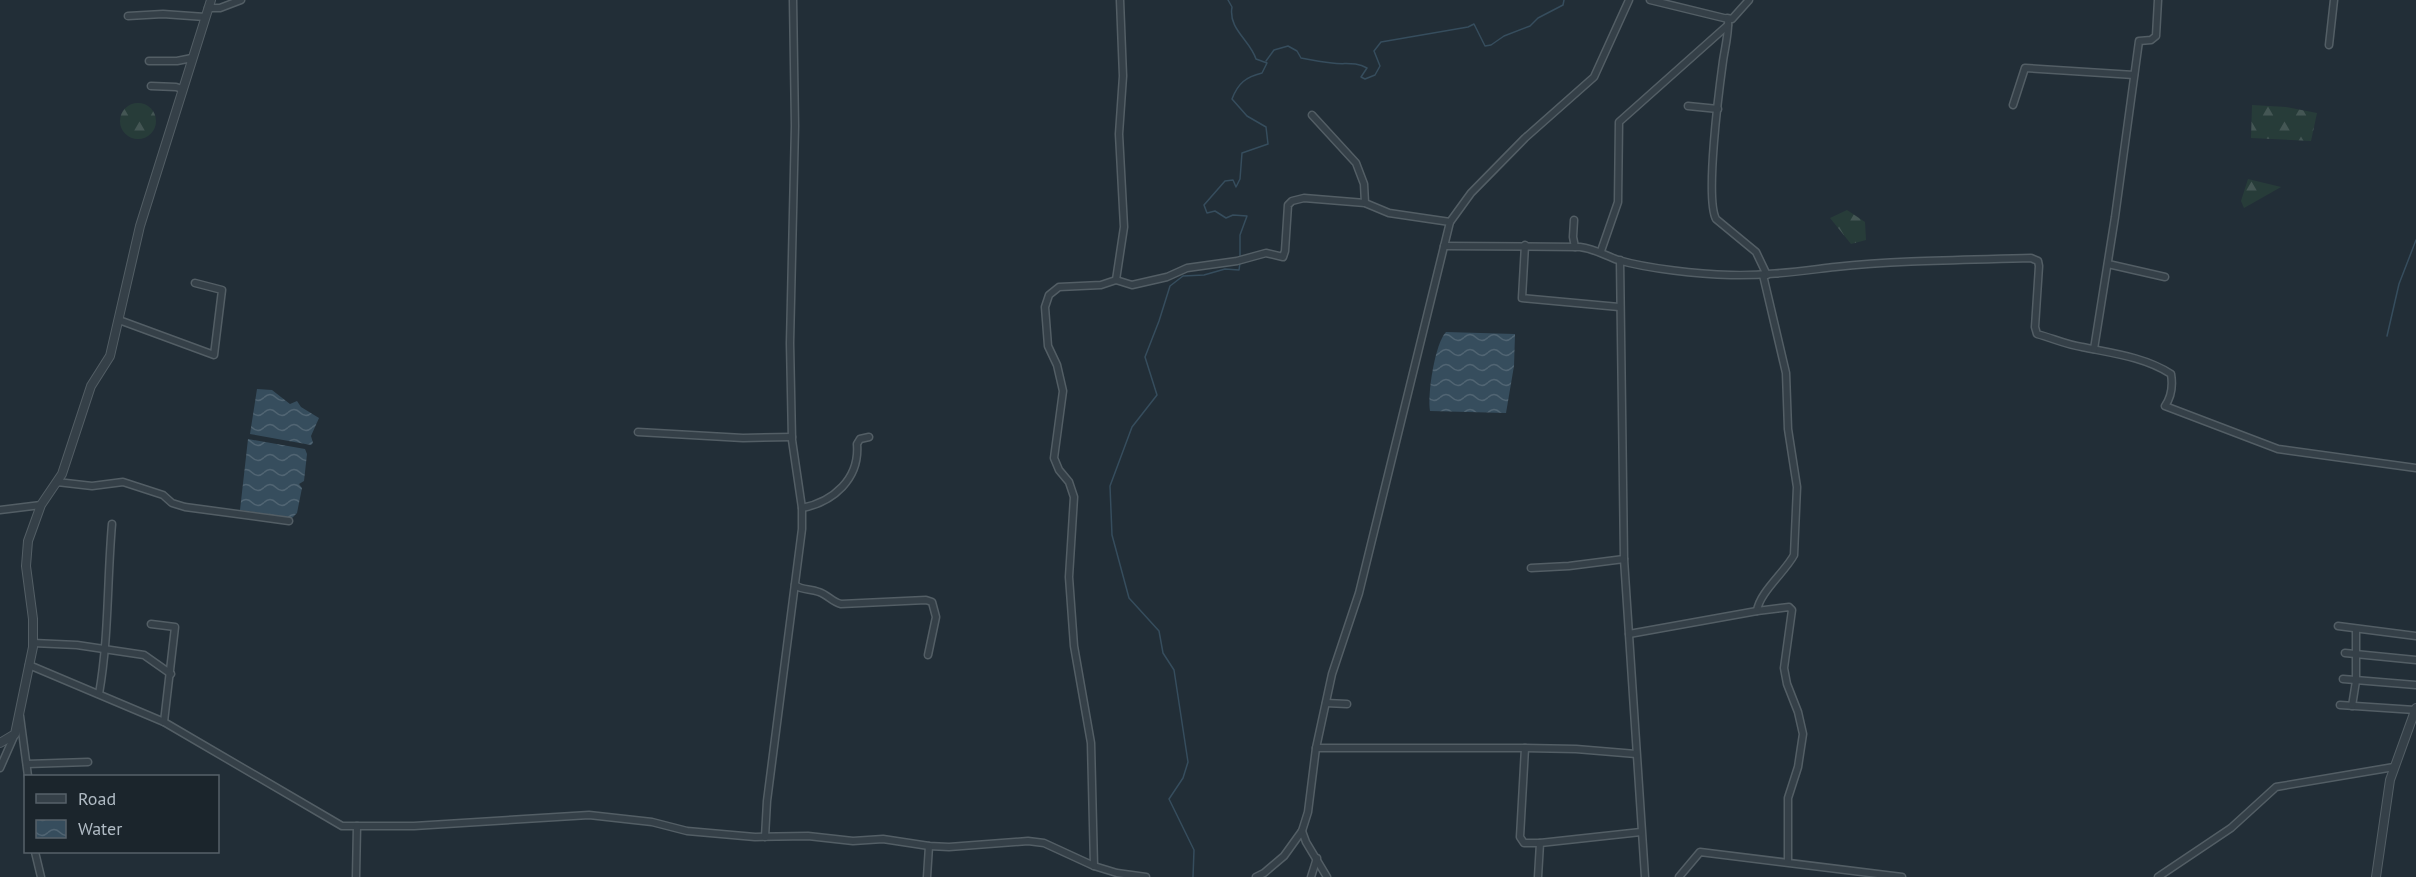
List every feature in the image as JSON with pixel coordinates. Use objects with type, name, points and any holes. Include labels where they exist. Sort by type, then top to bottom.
[{"type":"street","points":[[0,768],[15,734],[33,643],[33,619],[26,566],[28,541],[41,505],[57,482],[65,465],[92,386],[110,356],[140,226],[205,16],[210,4],[220,8],[241,0]]},
{"type":"street","points":[[765,837],[767,801],[795,585],[802,508],[792,437],[790,343],[794,217],[793,0]]},
{"type":"street","points":[[1116,280],[1124,227],[1119,134],[1123,76],[1120,0]]},
{"type":"street","points":[[1256,877],[1284,856],[1302,831],[1308,812],[1316,748],[1332,674],[1359,593],[1450,222],[1471,194],[1525,138],[1594,77],[1629,0]]},
{"type":"street","points":[[1650,0],[1728,21]]},
{"type":"street","points":[[1601,251],[1618,202],[1619,122],[1732,19],[1749,0]]},
{"type":"street","points":[[2094,349],[2139,41],[2151,40],[2156,36],[2158,0]]},
{"type":"street","points":[[2329,45],[2334,0]]},
{"type":"street","points":[[128,16],[163,14],[205,16]]},
{"type":"street","points":[[1728,21],[1712,185],[1713,212],[1716,219],[1756,252],[1765,275],[1786,373],[1788,429],[1797,487],[1794,555],[1790,564],[1762,598],[1757,611]]},
{"type":"street","points":[[149,61],[177,61],[192,58]]},
{"type":"street","points":[[2013,105],[2025,68],[2134,75]]},
{"type":"street","points":[[151,86],[182,89]]},
{"type":"street","points":[[1688,106],[1718,109]]},
{"type":"street","points":[[1312,115],[1356,163],[1364,184],[1365,203]]},
{"type":"street","points":[[1094,866],[1091,743],[1074,646],[1070,583],[1074,497],[1070,482],[1059,470],[1054,458],[1063,391],[1057,365],[1048,346],[1045,307],[1049,295],[1059,287],[1101,285],[1116,280],[1131,285],[1167,277],[1187,268],[1244,260],[1266,253],[1282,257],[1285,251],[1288,207],[1292,201],[1304,198],[1365,203],[1389,213],[1450,222]]},
{"type":"street","points":[[1574,220],[1575,247]]},
{"type":"street","points":[[1525,245],[1522,298],[1619,307]]},
{"type":"street","points":[[1444,246],[1575,247],[1601,251],[1620,260],[1691,272],[1765,275],[1946,259],[2031,258],[2038,261],[2039,266],[2035,327],[2037,334],[2163,369],[2171,374],[2172,382],[2170,399],[2165,406],[2208,421],[2259,444],[2299,454],[2416,468]]},
{"type":"street","points":[[1620,260],[1624,559],[1645,877]]},
{"type":"street","points":[[2108,264],[2165,277]]},
{"type":"street","points":[[118,320],[214,355],[222,290],[195,283]]},
{"type":"street","points":[[638,432],[743,438],[792,437]]},
{"type":"street","points":[[802,508],[823,502],[846,484],[851,478],[860,439],[869,436]]},
{"type":"street","points":[[57,482],[92,486],[123,482],[163,495],[172,502],[185,507],[289,521]]},
{"type":"street","points":[[0,510],[41,505]]},
{"type":"street","points":[[99,694],[106,649],[107,582],[112,524]]},
{"type":"street","points":[[1531,568],[1624,559]]},
{"type":"street","points":[[795,585],[805,590],[820,592],[841,604],[926,600],[932,602],[936,617],[928,655]]},
{"type":"street","points":[[1629,634],[1757,611],[1789,607],[1792,610],[1784,668],[1803,734],[1798,767],[1788,798],[1788,861]]},
{"type":"street","points":[[151,624],[175,627],[164,722]]},
{"type":"street","points":[[2338,626],[2416,636]]},
{"type":"street","points":[[2352,706],[2356,681],[2355,628]]},
{"type":"street","points":[[33,643],[106,649],[144,655],[171,674]]},
{"type":"street","points":[[2345,653],[2416,660]]},
{"type":"street","points":[[29,665],[164,722],[342,826],[414,826],[589,815],[652,822],[687,831],[765,837],[808,836],[853,841],[883,839],[949,847],[1028,840],[1044,843],[1094,866],[1117,873],[1146,877]]},
{"type":"street","points":[[2343,679],[2416,685]]},
{"type":"street","points":[[1326,703],[1347,704]]},
{"type":"street","points":[[2340,705],[2416,709],[2390,780],[2376,877]]},
{"type":"street","points":[[20,715],[28,775]]},
{"type":"street","points":[[0,743],[15,734]]},
{"type":"street","points":[[1316,748],[1525,748],[1636,754]]},
{"type":"street","points":[[1525,748],[1520,837],[1524,843],[1641,832]]},
{"type":"street","points":[[27,764],[88,762]]},
{"type":"street","points":[[2158,877],[2231,828],[2276,787],[2394,767]]},
{"type":"street","points":[[356,877],[357,826]]},
{"type":"street","points":[[1302,831],[1327,877]]},
{"type":"street","points":[[1538,877],[1540,843]]},
{"type":"street","points":[[927,877],[929,846]]},
{"type":"street","points":[[1679,877],[1700,852],[1768,861],[1788,861],[1902,877]]},
{"type":"street","points":[[35,853],[41,877]]},
{"type":"street","points":[[1311,877],[1317,858]]},
{"type":"green space","points":[[138,103],[151,108],[156,121],[151,134],[138,139],[125,134],[120,121],[125,108]]},
{"type":"green space","points":[[2252,105],[2286,107],[2317,113],[2311,141],[2251,138]]},
{"type":"green space","points":[[2248,179],[2281,187],[2244,208],[2241,201]]},
{"type":"green space","points":[[1847,210],[1865,222],[1866,240],[1851,244],[1830,218]]},
{"type":"water","points":[[1446,332],[1515,334],[1514,366],[1506,413],[1430,411],[1433,370],[1438,347]]},
{"type":"water","points":[[257,389],[272,390],[290,404],[297,401],[301,407],[319,418],[311,436],[313,443],[311,445],[250,434]]},
{"type":"water","points":[[248,439],[305,449],[307,454],[304,481],[299,484],[302,488],[297,513],[292,518],[240,510]]},
{"type":"waterway","points":[[1228,0],[1232,7],[1233,22],[1236,28],[1256,59],[1267,63],[1262,73],[1251,76],[1240,85],[1232,99],[1247,116],[1266,127],[1268,144],[1242,153],[1240,179],[1236,187],[1233,180],[1225,181],[1204,205],[1207,213],[1215,211],[1226,218],[1233,215],[1247,216],[1240,235],[1240,258]]},
{"type":"waterway","points":[[1266,61],[1274,50],[1288,46],[1297,51],[1301,58],[1363,66],[1367,68],[1361,77],[1365,79],[1375,75],[1380,66],[1374,51],[1381,42],[1468,27],[1474,24],[1485,46],[1491,45],[1504,36],[1530,26],[1538,18],[1563,5],[1564,0]]},
{"type":"waterway","points":[[2387,336],[2399,284],[2416,240]]},
{"type":"waterway","points":[[1193,877],[1194,850],[1169,799],[1183,778],[1188,762],[1174,670],[1163,653],[1159,631],[1129,598],[1112,535],[1110,486],[1132,427],[1157,395],[1145,357],[1170,286],[1183,276],[1204,275],[1225,269],[1239,270],[1240,263]]}]
